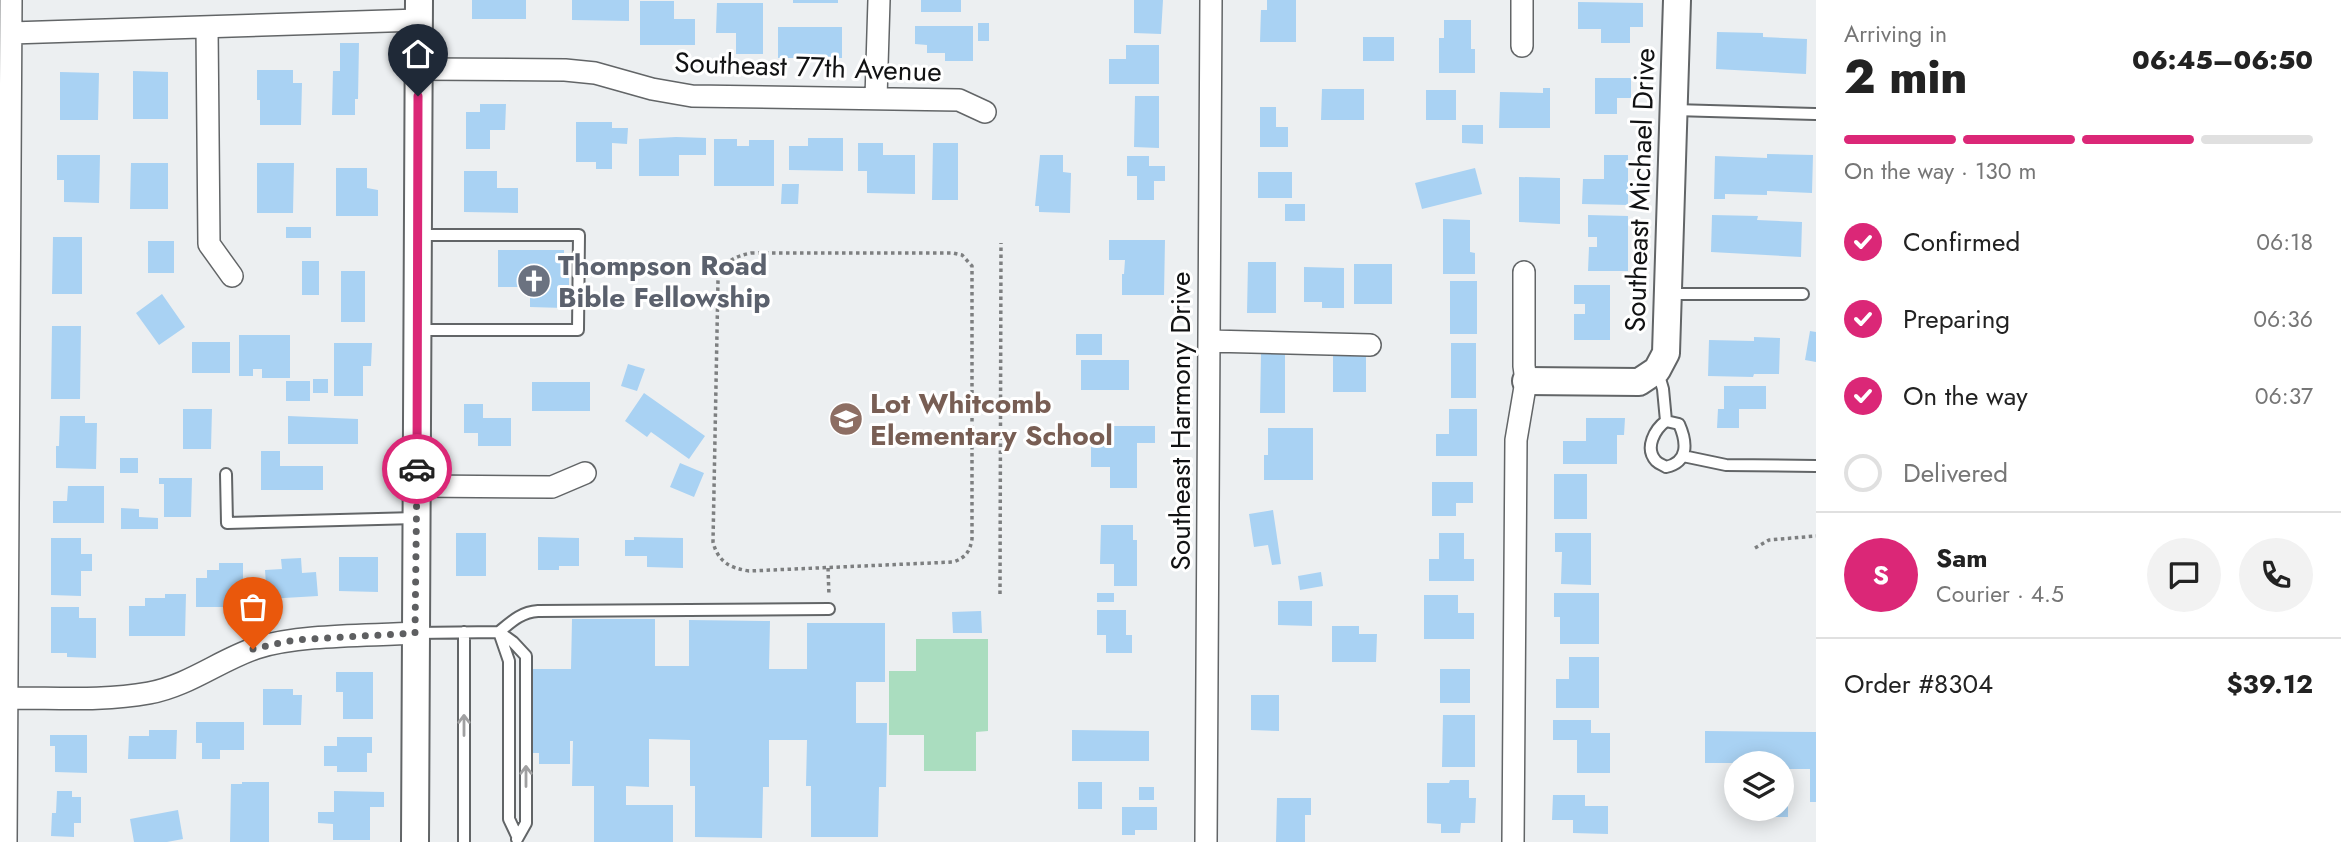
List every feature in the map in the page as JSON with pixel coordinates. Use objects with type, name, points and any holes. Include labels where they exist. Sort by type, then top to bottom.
[{"type":"street","points":[[6,842],[3,698],[5,112],[11,0]]},
{"type":"street","points":[[876,98],[879,0]]},
{"type":"street","name":"Southeast Harmony Drive","points":[[1206,842],[1211,0]]},
{"type":"street","points":[[1522,0],[1522,46]]},
{"type":"street","name":"Southeast Michael Drive","points":[[1526,381],[1632,383],[1647,378],[1657,370],[1667,353],[1677,0]]},
{"type":"street","points":[[11,33],[207,27],[419,10],[415,842]]},
{"type":"street","points":[[207,27],[209,244],[232,276]]},
{"type":"street","name":"Southeast 77th Avenue","points":[[419,69],[565,70],[692,96],[959,100],[985,111]]},
{"type":"street","points":[[1513,842],[1516,440],[1526,381],[1524,272]]},
{"type":"street","points":[[1209,341],[1370,345]]},
{"type":"street","points":[[417,486],[552,487],[585,473]]},
{"type":"street","points":[[3,698],[106,698],[151,693],[195,677],[240,654],[273,643],[415,633]]},
{"type":"lane","points":[[1674,110],[1815,114]]},
{"type":"lane","points":[[417,330],[579,330],[579,235],[418,234]]},
{"type":"lane","points":[[1669,293],[1803,295]]},
{"type":"lane","points":[[1657,370],[1667,421]]},
{"type":"lane","points":[[1667,421],[1679,424],[1684,434],[1683,456],[1676,465],[1667,467],[1656,461],[1652,450],[1654,433],[1667,421]]},
{"type":"lane","points":[[1683,456],[1726,465],[1816,467]]},
{"type":"lane","points":[[226,474],[227,523],[416,518]]},
{"type":"lane","points":[[499,632],[523,613],[538,611],[829,609]]},
{"type":"lane","points":[[464,632],[464,842]]},
{"type":"lane","points":[[415,633],[499,632],[526,656],[526,822],[517,839]]},
{"type":"lane","points":[[499,632],[509,662],[509,819],[517,839]]},
{"type":"path","points":[[1000,594],[1001,243]]},
{"type":"path","points":[[751,253],[962,255],[972,266],[974,277],[971,548],[967,554],[953,562],[828,568],[749,571],[723,563],[716,554],[713,542],[720,273],[731,260],[751,253]]},
{"type":"path","points":[[1755,548],[1769,540],[1816,536]]},
{"type":"path","points":[[828,568],[829,609]]},
{"type":"green space","points":[[916,639],[988,639],[988,731],[976,732],[976,771],[924,771],[924,735],[889,735],[889,671],[916,671]]},
{"type":"building","points":[[472,0],[526,0],[526,19],[472,19]]},
{"type":"building","points":[[572,0],[629,0],[629,21],[572,20]]},
{"type":"building","points":[[793,0],[838,0],[838,3],[793,3]]},
{"type":"building","points":[[921,0],[961,0],[961,12],[921,12]]},
{"type":"building","points":[[1134,0],[1163,0],[1161,34],[1134,33]]},
{"type":"building","points":[[1267,0],[1296,0],[1296,42],[1260,42],[1261,10],[1267,10]]},
{"type":"building","points":[[640,1],[674,1],[674,19],[695,19],[695,45],[640,45]]},
{"type":"building","points":[[1578,2],[1643,3],[1643,27],[1630,27],[1630,43],[1601,43],[1601,29],[1578,29]]},
{"type":"building","points":[[717,3],[763,3],[763,54],[736,54],[736,33],[716,33]]},
{"type":"building","points":[[1444,20],[1471,20],[1471,49],[1475,49],[1475,73],[1439,73],[1439,38],[1444,38]]},
{"type":"building","points":[[978,23],[989,23],[989,41],[978,41]]},
{"type":"building","points":[[915,26],[973,26],[973,61],[945,61],[945,53],[927,53],[927,45],[915,44]]},
{"type":"building","points":[[778,27],[842,27],[842,58],[778,58]]},
{"type":"building","points":[[1717,32],[1763,33],[1763,37],[1807,39],[1806,74],[1716,69]]},
{"type":"building","points":[[1363,37],[1394,37],[1394,61],[1363,61]]},
{"type":"building","points":[[340,43],[359,43],[358,99],[355,99],[355,115],[332,115],[333,71],[340,71]]},
{"type":"building","points":[[1126,45],[1159,45],[1159,84],[1109,84],[1109,59],[1126,59]]},
{"type":"building","points":[[257,70],[293,70],[293,83],[302,83],[301,125],[260,125]]},
{"type":"building","points":[[133,71],[168,72],[168,119],[133,119]]},
{"type":"building","points":[[60,72],[99,73],[98,120],[60,120]]},
{"type":"building","points":[[1595,78],[1631,78],[1631,98],[1617,98],[1617,114],[1595,114]]},
{"type":"building","points":[[1543,88],[1550,88],[1550,128],[1499,128],[1500,92],[1543,93]]},
{"type":"building","points":[[1322,89],[1364,89],[1364,120],[1321,120]]},
{"type":"building","points":[[1426,90],[1456,90],[1456,120],[1426,120]]},
{"type":"building","points":[[1135,96],[1159,96],[1159,148],[1134,147]]},
{"type":"building","points":[[480,104],[506,104],[505,130],[490,130],[490,149],[466,149],[466,112],[480,112]]},
{"type":"building","points":[[1260,107],[1276,107],[1276,127],[1288,127],[1288,147],[1260,147]]},
{"type":"building","points":[[576,122],[612,122],[612,128],[628,128],[627,144],[612,143],[612,169],[596,169],[596,162],[576,162]]},
{"type":"building","points":[[1462,125],[1483,125],[1483,144],[1462,143]]},
{"type":"building","points":[[706,138],[706,155],[679,155],[679,176],[639,176],[639,139]]},
{"type":"building","points":[[808,138],[843,138],[843,171],[789,170],[789,146],[808,146]]},
{"type":"building","points":[[714,139],[737,139],[737,146],[749,146],[749,140],[774,140],[774,186],[714,186]]},
{"type":"building","points":[[858,143],[883,143],[883,155],[915,155],[915,194],[867,193],[867,171],[858,171]]},
{"type":"building","points":[[933,143],[958,143],[958,200],[932,200]]},
{"type":"building","points":[[1767,154],[1813,155],[1812,193],[1767,191],[1767,195],[1725,194],[1725,199],[1714,199],[1715,156],[1767,158]]},
{"type":"building","points":[[57,155],[100,155],[99,203],[64,202],[64,180],[57,180]]},
{"type":"building","points":[[1040,155],[1063,155],[1063,172],[1071,173],[1070,213],[1039,212],[1039,206],[1035,206]]},
{"type":"building","points":[[1604,155],[1628,155],[1628,205],[1582,204],[1583,179],[1604,179]]},
{"type":"building","points":[[1127,156],[1149,156],[1149,166],[1165,166],[1165,181],[1154,181],[1154,200],[1137,200],[1137,176],[1127,176]]},
{"type":"building","points":[[131,163],[168,163],[168,209],[130,209]]},
{"type":"building","points":[[257,163],[294,163],[293,213],[257,213]]},
{"type":"building","points":[[336,168],[367,168],[367,188],[378,190],[378,216],[336,216]]},
{"type":"building","points":[[1475,168],[1482,194],[1422,209],[1415,183]]},
{"type":"building","points":[[464,171],[497,171],[497,188],[518,188],[518,213],[464,212]]},
{"type":"building","points":[[1258,172],[1292,172],[1292,198],[1258,198]]},
{"type":"building","points":[[1519,177],[1560,178],[1560,224],[1519,222]]},
{"type":"building","points":[[782,184],[799,184],[798,204],[781,204]]},
{"type":"building","points":[[1285,204],[1305,204],[1305,221],[1285,221]]},
{"type":"building","points":[[1588,215],[1628,216],[1628,271],[1588,271],[1589,247],[1597,247],[1597,237],[1588,237]]},
{"type":"building","points":[[1712,215],[1758,216],[1757,220],[1802,222],[1801,257],[1711,252]]},
{"type":"building","points":[[1443,219],[1470,220],[1470,252],[1475,253],[1475,274],[1443,274]]},
{"type":"building","points":[[286,227],[311,227],[311,238],[286,238]]},
{"type":"building","points":[[53,237],[82,237],[82,294],[52,294]]},
{"type":"building","points":[[1109,240],[1165,240],[1164,295],[1122,295],[1125,260],[1109,260]]},
{"type":"building","points":[[148,241],[174,241],[174,273],[148,273]]},
{"type":"building","name":"Thompson Road Bible Fellowship","points":[[498,250],[564,250],[564,274],[569,275],[569,289],[564,289],[564,308],[530,307],[530,287],[498,287]]},
{"type":"building","points":[[302,261],[319,261],[319,295],[302,295]]},
{"type":"building","points":[[1248,262],[1276,262],[1276,313],[1247,313]]},
{"type":"building","points":[[1354,264],[1392,264],[1392,304],[1354,304]]},
{"type":"building","points":[[1304,267],[1344,268],[1344,308],[1322,308],[1322,302],[1304,302]]},
{"type":"building","points":[[341,271],[365,271],[365,322],[341,322]]},
{"type":"building","points":[[1450,281],[1477,281],[1477,334],[1450,334]]},
{"type":"building","points":[[1574,285],[1610,285],[1610,340],[1574,340],[1574,314],[1585,314],[1585,304],[1574,304]]},
{"type":"building","points":[[162,294],[185,327],[159,345],[136,313]]},
{"type":"building","points":[[52,326],[81,326],[80,399],[51,399]]},
{"type":"building","points":[[1810,331],[1816,332],[1816,362],[1805,360]]},
{"type":"building","points":[[1076,334],[1102,334],[1102,355],[1076,355]]},
{"type":"building","points":[[239,335],[290,335],[290,378],[262,378],[262,369],[253,369],[253,376],[239,376]]},
{"type":"building","points":[[1754,337],[1780,338],[1779,374],[1754,374],[1753,377],[1708,376],[1709,340],[1754,341]]},
{"type":"building","points":[[192,342],[230,342],[230,373],[192,373]]},
{"type":"building","points":[[334,343],[372,343],[371,366],[363,366],[363,396],[334,396]]},
{"type":"building","points":[[1451,343],[1476,343],[1476,398],[1451,398]]},
{"type":"building","points":[[1261,354],[1285,354],[1285,413],[1260,413]]},
{"type":"building","points":[[1333,354],[1366,354],[1366,392],[1333,392]]},
{"type":"building","points":[[1081,360],[1129,360],[1129,390],[1081,390]]},
{"type":"building","points":[[628,364],[645,369],[637,391],[621,386]]},
{"type":"building","points":[[313,379],[328,379],[328,393],[313,393]]},
{"type":"building","points":[[286,381],[310,381],[310,401],[286,401]]},
{"type":"building","points":[[532,382],[590,382],[590,411],[532,411]]},
{"type":"building","points":[[1724,386],[1766,386],[1766,409],[1739,409],[1739,428],[1717,428],[1718,409],[1724,409]]},
{"type":"building","points":[[644,393],[705,436],[689,459],[651,432],[647,437],[625,421]]},
{"type":"building","points":[[464,404],[483,404],[483,418],[511,418],[511,446],[478,446],[478,433],[464,433]]},
{"type":"building","points":[[183,409],[212,409],[211,449],[183,449]]},
{"type":"building","points":[[1449,409],[1477,409],[1477,456],[1436,456],[1436,434],[1449,434]]},
{"type":"building","points":[[60,416],[85,416],[85,423],[97,423],[96,469],[56,468]]},
{"type":"building","points":[[288,416],[358,419],[358,444],[288,444]]},
{"type":"building","points":[[1586,418],[1625,418],[1624,435],[1617,435],[1617,464],[1563,464],[1563,441],[1586,441]]},
{"type":"building","points":[[1106,426],[1155,426],[1155,443],[1137,443],[1137,488],[1110,488],[1110,467],[1091,467],[1091,444],[1106,444]]},
{"type":"building","points":[[1268,428],[1313,428],[1313,480],[1264,480]]},
{"type":"building","points":[[261,451],[280,451],[280,466],[323,466],[323,490],[261,490]]},
{"type":"building","points":[[120,458],[138,458],[138,473],[120,473]]},
{"type":"building","points":[[680,463],[704,473],[694,497],[670,487]]},
{"type":"building","points":[[1554,474],[1587,474],[1587,519],[1554,519]]},
{"type":"building","points":[[159,478],[192,478],[191,517],[164,517],[164,484],[159,484]]},
{"type":"building","points":[[1432,482],[1473,482],[1473,503],[1456,503],[1456,516],[1432,516]]},
{"type":"building","points":[[68,486],[104,486],[104,523],[53,523],[53,501],[67,501]]},
{"type":"building","points":[[121,508],[139,509],[139,517],[158,518],[158,529],[121,529]]},
{"type":"building","points":[[1273,510],[1281,564],[1272,565],[1268,545],[1254,547],[1249,514]]},
{"type":"building","points":[[1101,525],[1133,525],[1133,540],[1137,540],[1137,586],[1114,586],[1114,564],[1100,564]]},
{"type":"building","points":[[456,533],[486,533],[486,576],[456,576]]},
{"type":"building","points":[[1439,533],[1464,533],[1464,559],[1474,559],[1474,581],[1429,581],[1429,559],[1439,559]]},
{"type":"building","points":[[1555,533],[1591,533],[1591,585],[1561,584],[1562,552],[1555,552]]},
{"type":"building","points":[[538,537],[579,538],[579,566],[538,570]]},
{"type":"building","points":[[634,537],[683,538],[683,568],[647,567],[647,556],[625,556],[625,540],[634,540]]},
{"type":"building","points":[[51,538],[81,538],[81,554],[92,554],[92,571],[81,571],[81,596],[51,595]]},
{"type":"building","points":[[339,557],[378,557],[378,592],[339,591]]},
{"type":"building","points":[[301,558],[302,573],[316,572],[318,596],[267,599],[265,570],[282,569],[281,559]]},
{"type":"building","points":[[219,563],[243,563],[243,579],[251,579],[251,607],[196,607],[196,578],[207,578],[207,570],[219,570]]},
{"type":"building","points":[[1321,572],[1323,586],[1300,590],[1298,576]]},
{"type":"building","points":[[1097,593],[1114,593],[1114,602],[1097,602]]},
{"type":"building","points":[[1554,593],[1599,593],[1599,644],[1560,644],[1560,617],[1554,617]]},
{"type":"building","points":[[165,594],[186,594],[185,636],[129,636],[129,606],[145,606],[145,598],[165,598]]},
{"type":"building","points":[[1424,595],[1458,595],[1458,613],[1474,613],[1474,639],[1424,639]]},
{"type":"building","points":[[1278,601],[1312,601],[1312,626],[1278,625]]},
{"type":"building","points":[[51,607],[79,607],[79,618],[96,618],[96,658],[67,657],[67,653],[51,653]]},
{"type":"building","points":[[1097,610],[1126,610],[1126,635],[1132,635],[1132,653],[1106,653],[1106,635],[1097,635]]},
{"type":"building","points":[[981,611],[982,633],[953,633],[952,612]]},
{"type":"building","points":[[572,619],[655,619],[655,666],[689,666],[689,620],[770,621],[769,669],[807,669],[807,623],[885,623],[885,682],[856,682],[856,723],[887,723],[886,787],[879,787],[878,837],[811,837],[811,786],[806,786],[807,740],[769,740],[769,787],[763,787],[762,838],[695,837],[695,786],[690,786],[690,740],[649,739],[649,787],[626,786],[626,805],[673,805],[673,842],[594,842],[594,786],[572,786],[573,741],[570,741],[570,764],[539,764],[539,753],[530,753],[530,669],[571,669]]},
{"type":"building","points":[[1332,626],[1359,626],[1359,634],[1377,634],[1376,662],[1332,662]]},
{"type":"building","points":[[1569,657],[1599,657],[1599,708],[1556,708],[1556,679],[1569,679]]},
{"type":"building","points":[[1440,669],[1470,669],[1470,703],[1440,703]]},
{"type":"building","points":[[336,672],[373,672],[373,719],[343,719],[343,692],[336,692]]},
{"type":"building","points":[[263,689],[293,689],[293,695],[302,695],[301,725],[263,725]]},
{"type":"building","points":[[1251,695],[1279,695],[1279,731],[1251,730]]},
{"type":"building","points":[[1443,715],[1475,715],[1475,767],[1442,767]]},
{"type":"building","points":[[1553,720],[1591,720],[1591,733],[1610,733],[1610,773],[1577,773],[1577,740],[1553,740]]},
{"type":"building","points":[[196,722],[244,722],[244,750],[220,750],[220,759],[202,759],[202,743],[196,743]]},
{"type":"building","points":[[149,730],[177,730],[176,759],[128,759],[129,736],[149,736]]},
{"type":"building","points":[[1072,730],[1149,731],[1149,761],[1072,761]]},
{"type":"building","points":[[1705,731],[1816,732],[1816,802],[1810,802],[1810,769],[1794,769],[1794,751],[1724,751],[1724,763],[1705,763]]},
{"type":"building","points":[[50,735],[87,735],[87,773],[55,772],[55,746],[50,746]]},
{"type":"building","points":[[337,737],[372,737],[372,753],[367,753],[367,772],[337,772],[337,766],[324,766],[324,746],[337,746]]},
{"type":"building","points":[[1450,780],[1469,780],[1469,798],[1476,798],[1475,823],[1461,823],[1460,833],[1441,833],[1441,824],[1427,823],[1427,783],[1449,783]]},
{"type":"building","points":[[269,782],[269,842],[230,842],[231,784]]},
{"type":"building","points":[[1078,782],[1102,782],[1102,809],[1078,809]]},
{"type":"building","points":[[1139,787],[1154,787],[1154,800],[1139,800]]},
{"type":"building","points":[[57,791],[72,791],[72,797],[81,797],[81,823],[74,823],[74,837],[51,836]]},
{"type":"building","points":[[334,791],[384,792],[384,807],[370,807],[370,840],[333,840],[333,824],[318,823],[318,812],[334,812]]},
{"type":"building","points":[[1553,795],[1585,795],[1585,806],[1608,806],[1608,834],[1573,833],[1573,820],[1552,820]]},
{"type":"building","points":[[1277,798],[1311,798],[1311,815],[1305,815],[1305,842],[1276,842]]},
{"type":"building","points":[[1122,807],[1157,807],[1157,830],[1135,830],[1135,835],[1122,835]]},
{"type":"building","points":[[178,810],[183,839],[134,842],[130,819]]},
{"type":"way so far","points":[[253,649],[294,640],[415,633],[417,469]]},
{"type":"place","name":"Thompson Road Bible Fellowship","points":[[534,281]]},
{"type":"place","name":"Lot Whitcomb Elementary School","points":[[846,419]]},
{"type":"route","points":[[417,469],[418,96]]}]
